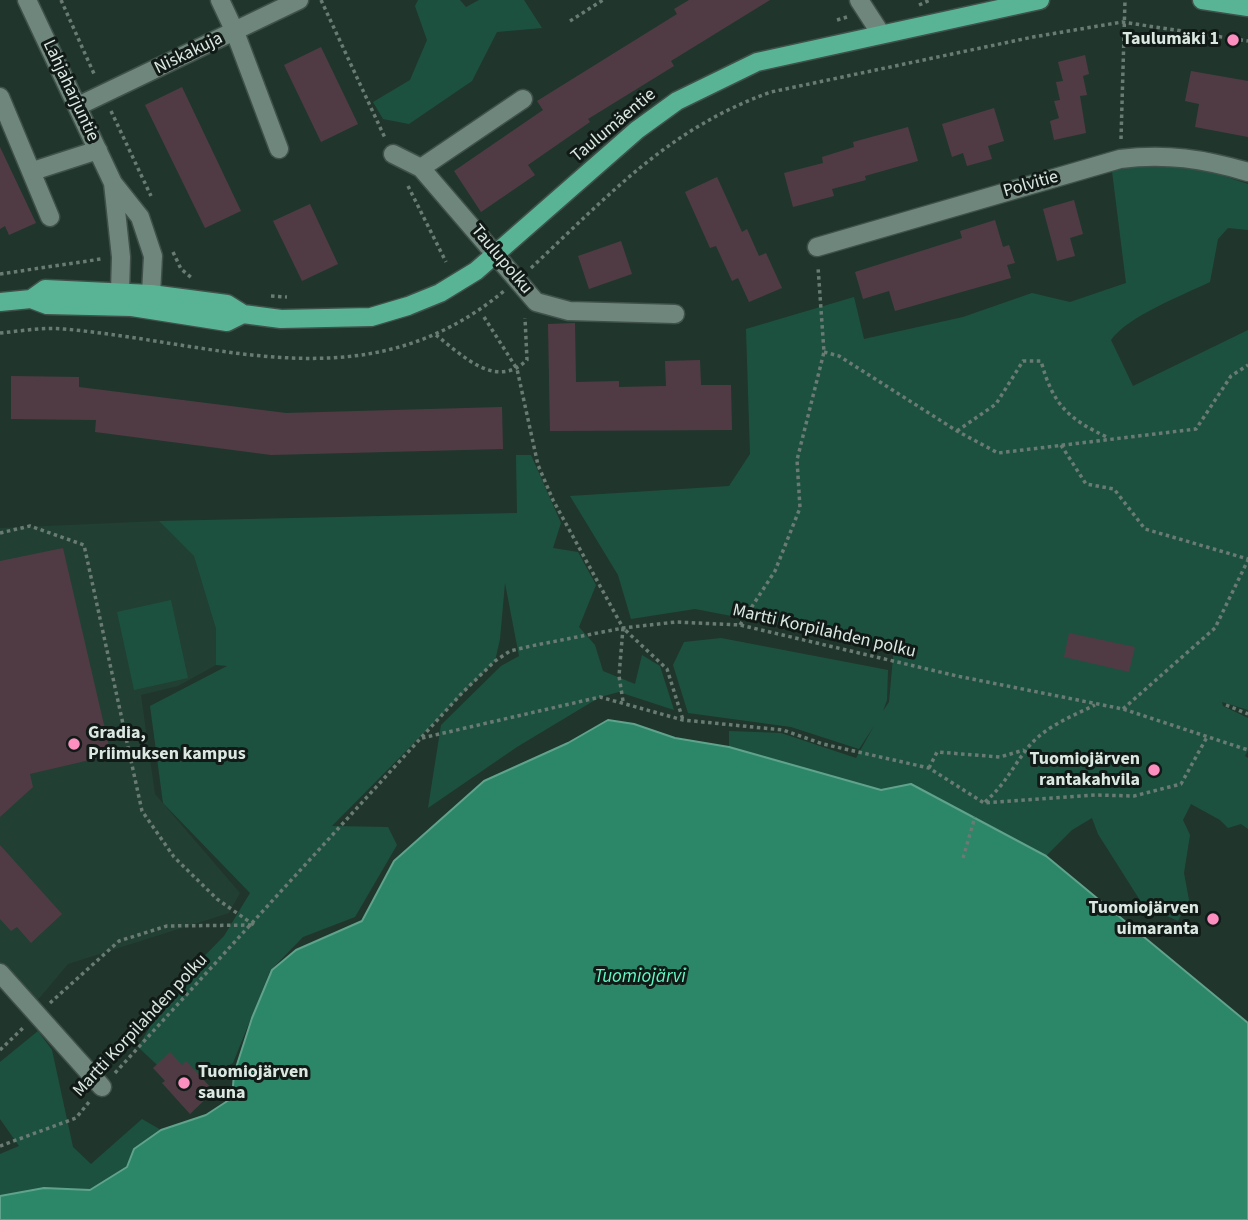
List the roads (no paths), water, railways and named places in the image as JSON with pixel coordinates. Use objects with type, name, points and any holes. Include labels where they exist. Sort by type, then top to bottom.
[{"type":"main road","name":"Taulumäentie","points":[[31,299],[45,289],[120,292],[227,304],[243,314],[281,319],[371,317],[440,293],[496,255],[637,130],[677,101],[757,62],[1040,0]]},
{"type":"main road","points":[[1202,0],[1248,7]]},
{"type":"main road","name":"Taulumäentie","points":[[0,302],[31,299],[47,305],[132,307],[227,322],[243,314]]},
{"type":"street","name":"Lahjaharjuntie","points":[[27,0],[113,183],[140,217],[153,256],[151,294]]},
{"type":"street","points":[[220,0],[235,32],[279,149]]},
{"type":"street","name":"Niskakuja","points":[[78,106],[299,0]]},
{"type":"street","points":[[859,0],[881,34]]},
{"type":"street","points":[[0,97],[50,217]]},
{"type":"street","points":[[421,168],[523,99]]},
{"type":"street","points":[[33,171],[98,150]]},
{"type":"street","name":"Taulupolku","points":[[393,154],[421,168],[536,302],[554,309],[675,314]]},
{"type":"street","name":"Polvitie","points":[[817,247],[1120,159],[1151,155],[1181,156],[1248,172]]},
{"type":"street","name":"Lahjaharjuntie","points":[[113,183],[121,257],[120,292]]},
{"type":"street","points":[[120,292],[132,307],[151,294]]},
{"type":"street","points":[[0,973],[102,1087]]},
{"type":"water","name":"Tuomiojärvi","points":[[608,720],[634,724],[675,738],[729,747],[881,790],[911,784],[1046,856],[1248,1023],[1248,1220],[0,1220],[0,1196],[44,1188],[90,1190],[127,1167],[134,1149],[161,1130],[206,1115],[232,1098],[234,1074],[252,1018],[272,970],[296,950],[362,921],[394,861],[484,781],[568,743]]},
{"type":"place","name":"Taulumäki 1","points":[[1233,40]]},
{"type":"place","name":"Gradia, Priimuksen kampus","points":[[74,744]]},
{"type":"place","name":"Tuomiojärven rantakahvila","points":[[1154,770]]},
{"type":"place","name":"Tuomiojärven uimaranta","points":[[1213,919]]},
{"type":"place","name":"Tuomiojärven sauna","points":[[184,1083]]}]
